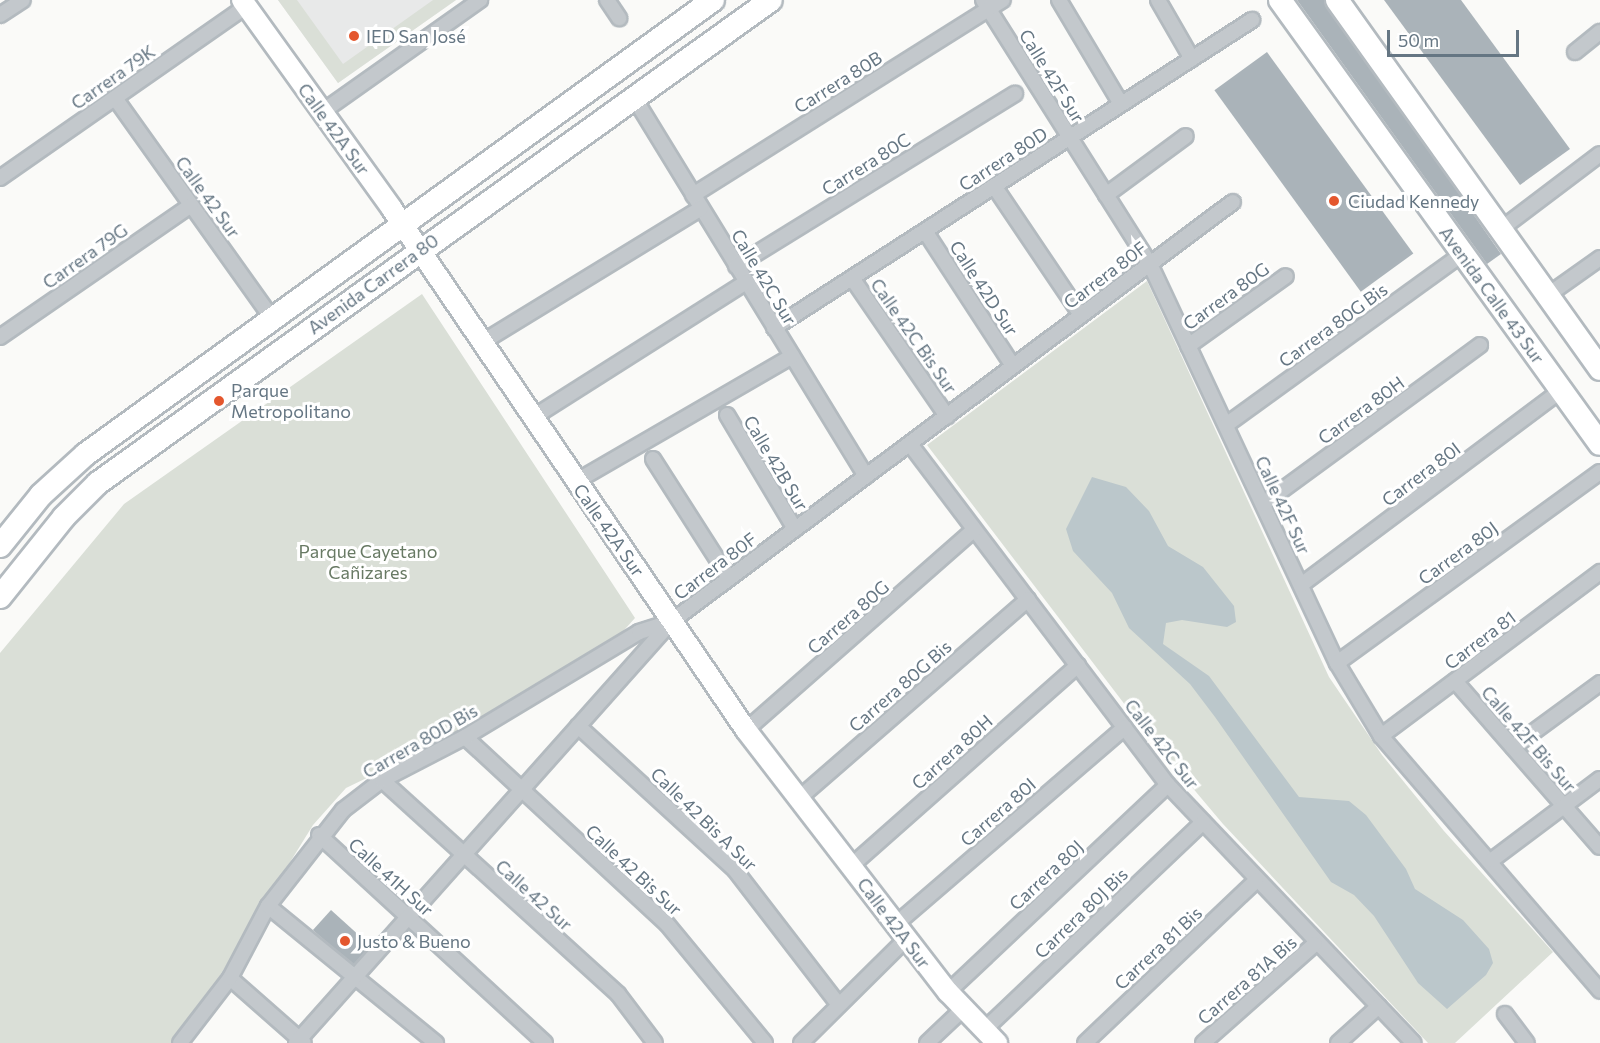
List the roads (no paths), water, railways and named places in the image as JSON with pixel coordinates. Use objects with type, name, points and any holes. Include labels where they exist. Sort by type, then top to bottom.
[{"type":"main road","name":"Avenida Carrera 80","points":[[0,546],[41,495],[86,454],[713,0]]},
{"type":"main road","name":"Avenida Carrera 80","points":[[0,597],[64,517],[98,483],[633,96],[771,0]]},
{"type":"main road","name":"Avenida Calle 43 Sur","points":[[1280,0],[1600,444]]},
{"type":"main road","points":[[1337,0],[1548,296],[1598,361]]},
{"type":"street","points":[[0,15],[22,0]]},
{"type":"street","points":[[322,112],[480,0]]},
{"type":"street","points":[[607,0],[619,18]]},
{"type":"street","name":"Carrera 80B","points":[[693,195],[986,4],[1003,0]]},
{"type":"street","points":[[1059,0],[1121,104]]},
{"type":"street","points":[[1158,0],[1192,59]]},
{"type":"street","name":"Calle 42A Sur","points":[[244,3],[402,224],[575,482],[746,730],[797,800],[851,866],[948,993],[990,1036]]},
{"type":"street","name":"Carrera 79K","points":[[0,178],[115,98],[244,3]]},
{"type":"street","name":"Calle 42F Sur","points":[[986,4],[1150,264],[1337,663],[1381,736],[1492,860],[1600,991]]},
{"type":"street","name":"Carrera 80D","points":[[774,328],[1252,20]]},
{"type":"street","points":[[1575,52],[1600,32]]},
{"type":"street","name":"Carrera 80C","points":[[736,266],[1015,94]]},
{"type":"street","name":"Calle 42C Sur","points":[[633,96],[866,477]]},
{"type":"street","name":"Calle 42 Sur","points":[[115,98],[272,318]]},
{"type":"street","points":[[1106,195],[1186,136]]},
{"type":"street","points":[[1501,229],[1600,154]]},
{"type":"street","points":[[994,186],[1081,315]]},
{"type":"street","name":"Carrera 80F","points":[[300,1042],[408,917],[672,621],[1233,202]]},
{"type":"street","name":"Carrera 79G","points":[[0,337],[191,205]]},
{"type":"street","points":[[482,343],[701,208]]},
{"type":"street","name":"Calle 42D Sur","points":[[925,231],[1013,366]]},
{"type":"street","name":"Carrera 80G Bis","points":[[1226,425],[1462,254]]},
{"type":"street","points":[[1548,296],[1600,258]]},
{"type":"street","name":"Carrera 80G","points":[[1188,346],[1286,276]]},
{"type":"street","name":"Calle 42C Bis Sur","points":[[852,278],[947,416]]},
{"type":"street","points":[[532,418],[746,282]]},
{"type":"street","name":"Carrera 80H","points":[[1263,504],[1480,345]]},
{"type":"street","points":[[575,482],[792,356]]},
{"type":"street","name":"Carrera 80I","points":[[1301,585],[1562,390]]},
{"type":"street","name":"Calle 42B Sur","points":[[726,415],[795,529]]},
{"type":"street","name":"Calle 42C Sur","points":[[910,444],[1168,785],[1315,944],[1414,1043]]},
{"type":"street","points":[[653,459],[729,578]]},
{"type":"street","name":"Carrera 80J","points":[[1337,663],[1600,472]]},
{"type":"street","name":"Carrera 80G","points":[[746,730],[974,530]]},
{"type":"street","name":"Carrera 81","points":[[1381,736],[1600,572]]},
{"type":"street","name":"Carrera 80G Bis","points":[[797,800],[1028,599]]},
{"type":"street","name":"Carrera 80D Bis","points":[[180,1043],[230,978],[268,906],[319,835],[382,780],[465,736],[639,632],[672,621]]},
{"type":"street","name":"Carrera 80H","points":[[851,866],[1078,665]]},
{"type":"street","name":"Calle 42F Bis Sur","points":[[1455,681],[1600,847]]},
{"type":"street","points":[[1513,747],[1600,683]]},
{"type":"street","name":"Calle 42 Bis A Sur","points":[[578,726],[735,870],[839,1005]]},
{"type":"street","name":"Carrera 80I","points":[[801,1043],[839,1005],[901,932],[1125,727]]},
{"type":"street","name":"Calle 42 Bis Sur","points":[[465,736],[667,924],[765,1043]]},
{"type":"street","points":[[1492,860],[1600,778]]},
{"type":"street","name":"Calle 42 Sur","points":[[382,780],[618,994],[655,1043]]},
{"type":"street","name":"Carrera 80J","points":[[948,993],[1168,785]]},
{"type":"street","name":"Carrera 80J Bis","points":[[990,1036],[1203,822]]},
{"type":"street","name":"Calle 41H Sur","points":[[319,835],[545,1043]]},
{"type":"street","name":"Carrera 81 Bis","points":[[1084,1043],[1256,881]]},
{"type":"street","points":[[268,906],[357,975],[436,1043]]},
{"type":"street","name":"Carrera 81A Bis","points":[[1203,1043],[1315,944]]},
{"type":"street","points":[[230,978],[300,1042]]},
{"type":"street","points":[[1338,1043],[1379,1006]]},
{"type":"street","points":[[927,1043],[963,1009]]},
{"type":"street","points":[[1505,1014],[1527,1043]]},
{"type":"place","name":"IED San José","points":[[354,36]]},
{"type":"place","name":"Ciudad Kennedy","points":[[1334,201]]},
{"type":"place","name":"Parque Metropolitano","points":[[219,401]]},
{"type":"place","name":"Justo & Bueno","points":[[345,941]]},
{"type":"park label","name":"Parque Cayetano Cañizares","points":[[368,562]]}]
